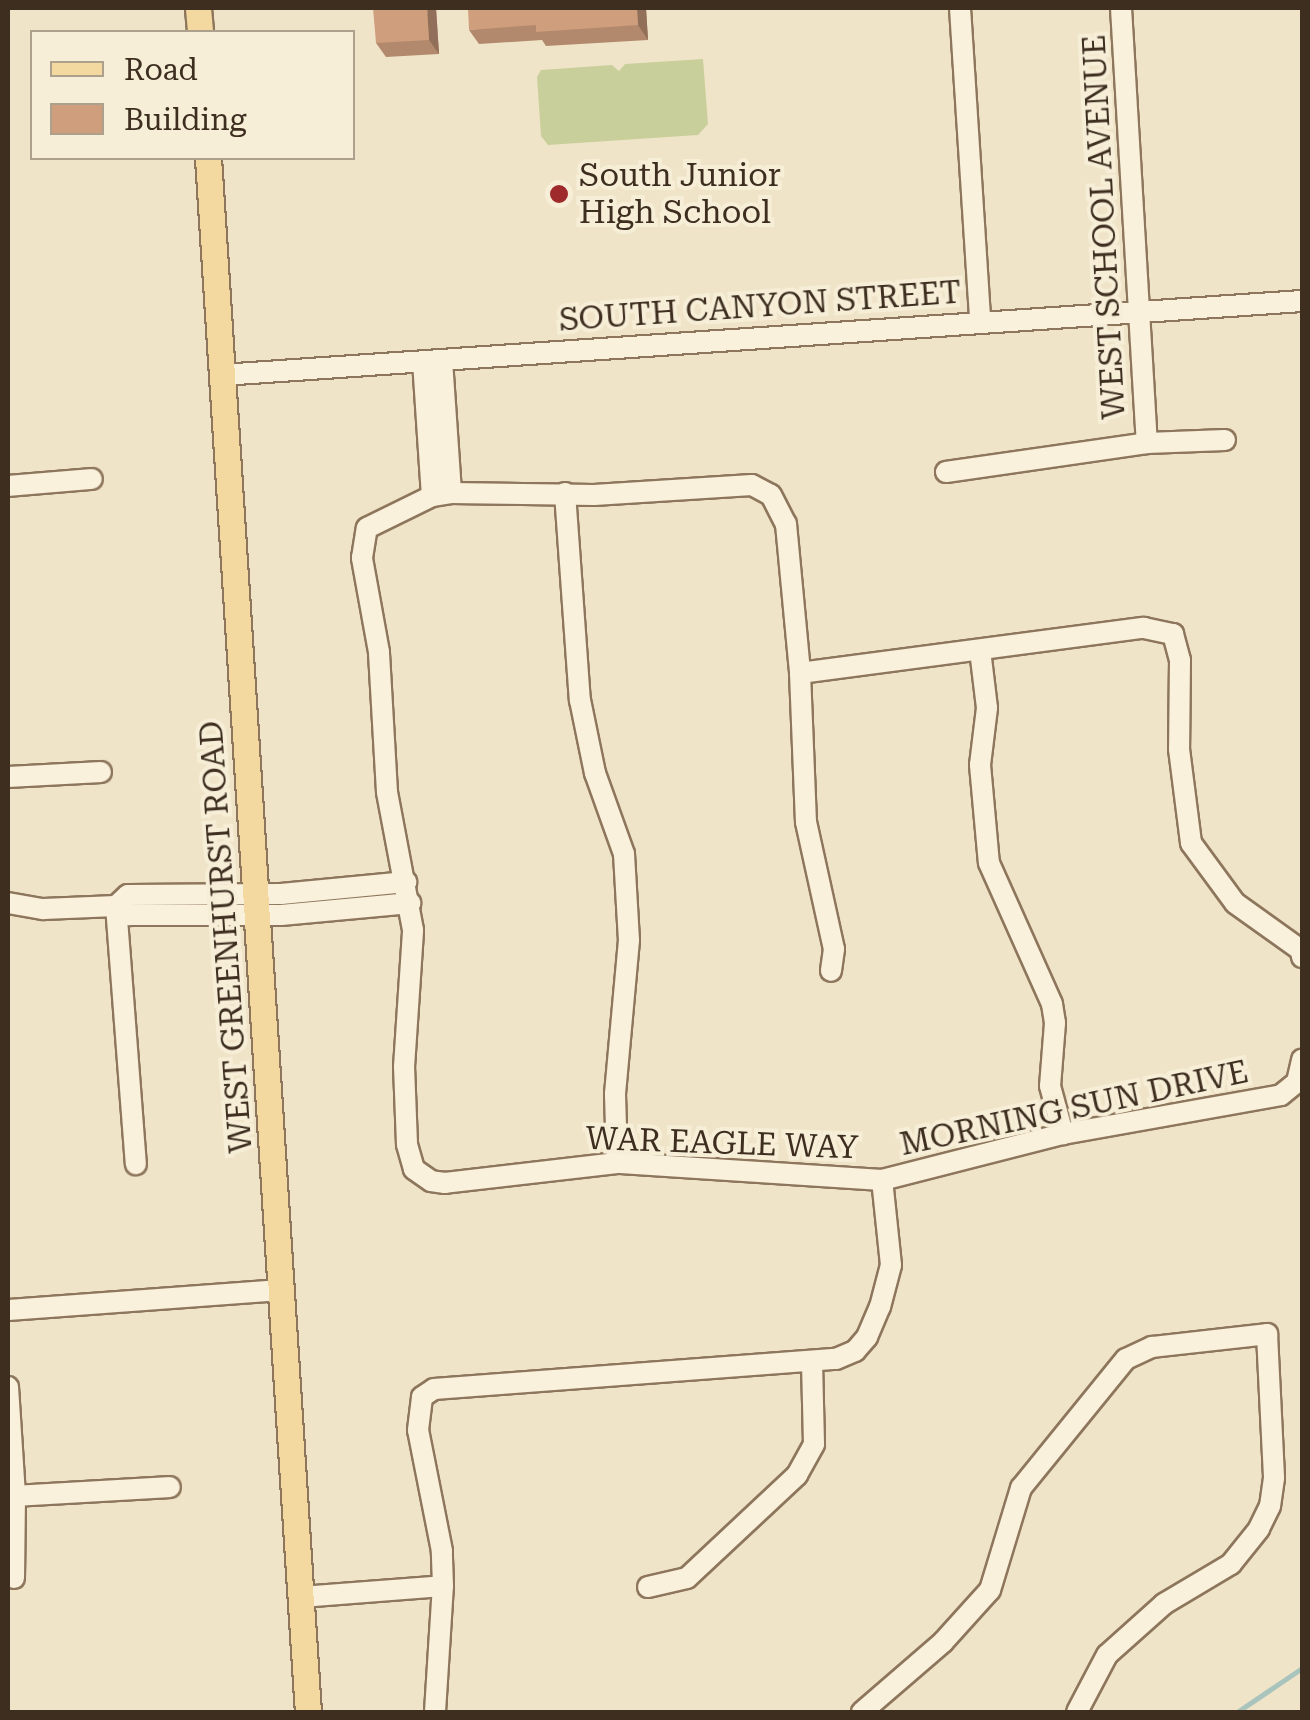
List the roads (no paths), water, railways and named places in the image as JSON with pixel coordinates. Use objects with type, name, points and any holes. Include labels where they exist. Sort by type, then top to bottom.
[{"type":"main road","name":"WEST GREENHURST ROAD","points":[[208,160],[308,1712]]},
{"type":"street","points":[[960,8],[980,321]]},
{"type":"street","name":"WEST SCHOOL AVENUE","points":[[1122,8],[1147,442]]},
{"type":"street","name":"SOUTH CANYON STREET","points":[[222,375],[1302,300]]},
{"type":"street","points":[[432,360],[442,494],[752,485],[772,495],[786,524],[800,673],[806,822],[834,948],[832,971]]},
{"type":"street","points":[[946,472],[1147,442],[1224,440]]},
{"type":"street","points":[[8,486],[92,479]]},
{"type":"street","points":[[565,493],[580,700],[595,773],[624,854],[629,940],[615,1094],[617,1163]]},
{"type":"street","name":"WAR EAGLE WAY","points":[[442,494],[379,519],[367,528],[362,540],[379,652],[387,792],[408,892],[413,960],[404,1109],[414,1169],[431,1182],[617,1163],[882,1180]]},
{"type":"street","points":[[800,673],[1144,628],[1172,634],[1180,660],[1179,749],[1191,844],[1235,903],[1301,950],[1302,957]]},
{"type":"street","points":[[980,650],[988,708],[980,765],[990,862],[1052,1004],[1056,1024],[1050,1086],[1063,1134]]},
{"type":"street","points":[[8,777],[101,772]]},
{"type":"street","points":[[8,902],[43,908],[116,906],[128,895],[256,904],[408,892]]},
{"type":"street","points":[[116,906],[136,1164]]},
{"type":"street","name":"MORNING SUN DRIVE","points":[[435,1712],[442,1550],[418,1430],[422,1398],[434,1389],[812,1362],[855,1351],[868,1337],[891,1265],[882,1180],[1063,1134],[1281,1095],[1297,1082],[1302,1060]]},
{"type":"street","points":[[8,1310],[281,1290]]},
{"type":"street","points":[[862,1712],[942,1642],[990,1590],[1021,1488],[1126,1359],[1171,1344],[1267,1334],[1274,1478],[1270,1506],[1259,1529],[1231,1564],[1164,1604],[1108,1655],[1077,1712]]},
{"type":"street","points":[[648,1586],[687,1578],[797,1475],[814,1444],[812,1362]]},
{"type":"street","points":[[8,1387],[15,1496],[14,1578]]},
{"type":"street","points":[[15,1496],[170,1488]]},
{"type":"street","points":[[301,1596],[443,1586]]},
{"type":"waterway","points":[[1237,1712],[1302,1668]]},
{"type":"place","name":"South Junior High School","points":[[559,194]]}]
